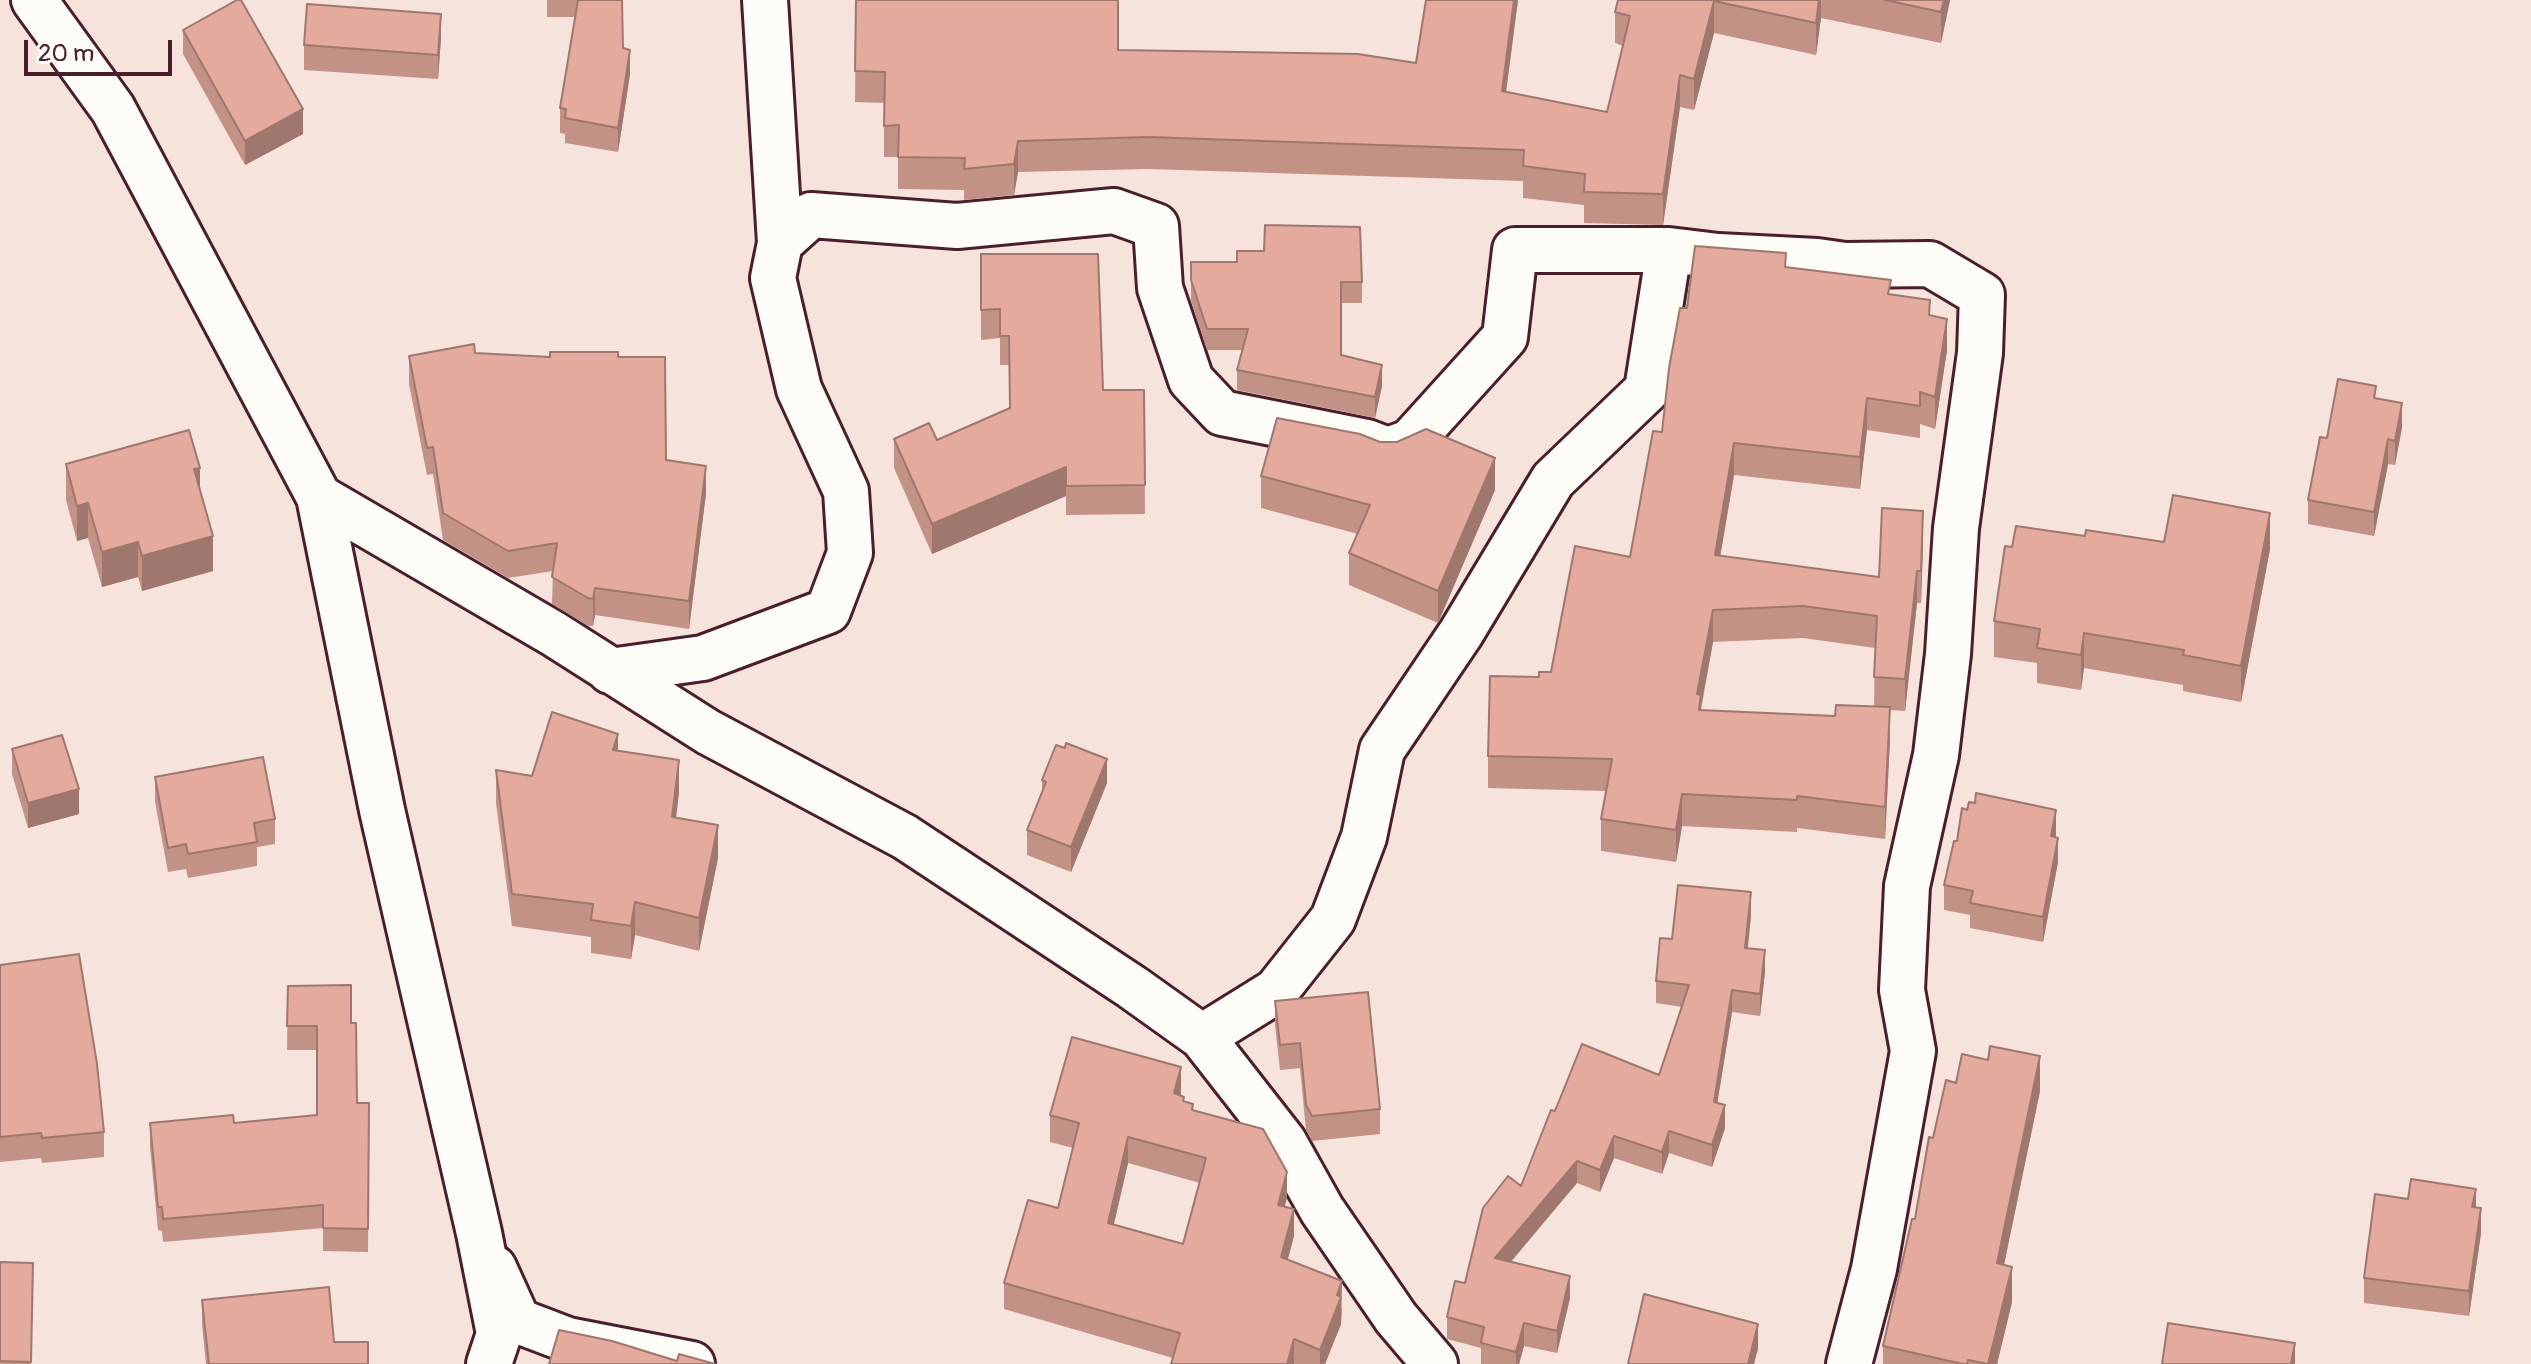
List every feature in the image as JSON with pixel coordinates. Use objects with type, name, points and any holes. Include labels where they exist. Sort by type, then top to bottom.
[{"type":"street","points":[[34,0],[113,109],[319,497],[382,810],[479,1233],[499,1334],[489,1364]]},
{"type":"street","points":[[610,671],[703,658],[828,611],[850,553],[846,491],[799,389],[773,278],[780,243],[765,0]]},
{"type":"street","points":[[780,243],[811,215],[957,226],[1114,211],[1156,226],[1160,288],[1191,380],[1222,413],[1367,442],[1388,450],[1410,442],[1505,337],[1515,250],[1669,250],[1845,265],[1930,264],[1982,295],[1980,353],[1956,528],[1948,654],[1936,755],[1907,886],[1902,990],[1913,1051],[1874,1269],[1849,1364]]},
{"type":"street","points":[[1202,1037],[1276,991],[1333,919],[1364,837],[1382,750],[1461,633],[1553,480],[1647,390],[1669,250]]},
{"type":"street","points":[[319,497],[554,634],[708,732],[905,837],[1202,1037],[1284,1142],[1339,1234],[1396,1318],[1435,1364]]},
{"type":"street","points":[[479,1233],[518,1321],[568,1340],[692,1364]]},
{"type":"building","points":[[241,0],[303,109],[245,141],[183,30]]},
{"type":"building","points":[[578,0],[622,0],[623,48],[630,50],[618,128],[565,118],[566,109],[560,108]]},
{"type":"building","points":[[856,0],[1118,0],[1118,50],[1358,54],[1416,63],[1426,0],[1514,0],[1502,91],[1607,112],[1630,16],[1615,12],[1618,0],[1819,0],[1816,23],[1714,1],[1694,79],[1680,75],[1663,194],[1584,192],[1585,174],[1523,166],[1524,150],[1148,137],[1018,141],[1014,164],[964,169],[965,158],[898,157],[899,125],[884,126],[885,72],[855,71]]},
{"type":"building","points":[[1885,0],[1944,0],[1941,12]]},
{"type":"building","points":[[307,4],[441,14],[438,55],[304,45]]},
{"type":"building","points":[[1265,225],[1360,227],[1362,282],[1341,282],[1341,355],[1382,365],[1375,397],[1237,370],[1248,329],[1207,329],[1191,280],[1191,262],[1237,262],[1237,251],[1264,251]]},
{"type":"building","points":[[1695,246],[1786,253],[1785,267],[1891,280],[1888,294],[1930,300],[1929,315],[1947,319],[1935,397],[1920,392],[1920,406],[1867,398],[1860,457],[1734,443],[1715,555],[1879,577],[1882,508],[1923,511],[1921,571],[1917,571],[1905,679],[1874,677],[1877,616],[1803,606],[1713,610],[1697,694],[1701,695],[1699,710],[1835,716],[1836,705],[1890,707],[1885,807],[1797,796],[1797,800],[1682,794],[1676,830],[1601,819],[1612,759],[1488,756],[1490,676],[1539,677],[1539,672],[1551,672],[1575,546],[1630,557],[1653,431],[1662,432],[1669,368],[1680,308],[1687,308]]},
{"type":"building","points":[[981,254],[1098,254],[1103,390],[1144,390],[1145,485],[1066,486],[1066,467],[932,524],[894,439],[929,423],[937,440],[1010,408],[1009,336],[1000,336],[1000,309],[981,310]]},
{"type":"building","points":[[474,344],[475,353],[550,357],[550,352],[618,352],[618,357],[665,357],[666,460],[706,466],[689,601],[595,588],[593,599],[588,598],[552,577],[557,543],[508,551],[443,513],[433,447],[427,448],[409,356]]},
{"type":"building","points":[[2338,379],[2376,386],[2374,398],[2402,403],[2395,441],[2388,439],[2374,512],[2308,500],[2320,437],[2327,438]]},
{"type":"building","points":[[1277,418],[1360,434],[1380,442],[1397,442],[1426,429],[1495,458],[1438,591],[1349,553],[1370,505],[1261,476]]},
{"type":"building","points":[[189,430],[200,468],[194,469],[213,536],[142,556],[138,542],[102,552],[88,503],[77,506],[66,464]]},
{"type":"building","points":[[2173,495],[2270,513],[2241,666],[2183,655],[2184,650],[2084,633],[2081,655],[2037,648],[2040,629],[1994,621],[2005,546],[2012,547],[2016,526],[2085,536],[2086,530],[2164,542]]},
{"type":"building","points":[[552,712],[618,734],[613,750],[679,760],[672,817],[718,825],[699,918],[635,902],[631,926],[591,920],[593,904],[512,894],[496,770],[532,776]]},
{"type":"building","points":[[62,735],[79,789],[28,803],[12,749]]},
{"type":"building","points":[[1066,743],[1107,759],[1071,847],[1027,830],[1046,782],[1042,780],[1056,745],[1065,748]]},
{"type":"building","points":[[263,757],[275,819],[254,823],[257,842],[188,854],[186,844],[168,848],[155,777]]},
{"type":"building","points":[[1976,793],[2056,810],[2051,836],[2058,838],[2043,917],[1970,903],[1973,891],[1944,885],[1954,841],[1957,841],[1962,808],[1967,810],[1969,802],[1975,803]]},
{"type":"building","points":[[1678,885],[1751,892],[1745,948],[1765,950],[1760,994],[1732,990],[1714,1102],[1725,1105],[1712,1145],[1669,1131],[1662,1152],[1614,1136],[1600,1170],[1577,1161],[1495,1258],[1570,1276],[1557,1331],[1524,1323],[1516,1352],[1481,1343],[1484,1327],[1447,1317],[1455,1281],[1465,1283],[1483,1208],[1508,1176],[1521,1186],[1551,1110],[1555,1111],[1582,1044],[1659,1075],[1689,985],[1656,981],[1660,938],[1672,939]]},
{"type":"building","points":[[79,954],[97,1064],[104,1132],[42,1138],[41,1133],[0,1137],[0,965]]},
{"type":"building","points":[[351,985],[351,1023],[356,1023],[357,1103],[369,1103],[368,1229],[323,1228],[323,1205],[163,1219],[162,1207],[158,1207],[150,1123],[233,1115],[234,1123],[317,1115],[317,1026],[287,1026],[288,986]]},
{"type":"building","points":[[1368,992],[1380,1109],[1312,1116],[1306,1105],[1300,1043],[1280,1045],[1275,1001]]},
{"type":"building","points":[[1072,1037],[1181,1067],[1174,1093],[1184,1097],[1183,1101],[1193,1104],[1192,1110],[1263,1129],[1287,1172],[1278,1205],[1294,1209],[1281,1257],[1342,1281],[1337,1295],[1341,1297],[1320,1350],[1294,1339],[1287,1364],[1171,1364],[1180,1333],[1004,1283],[1028,1200],[1058,1208],[1079,1123],[1050,1115]],"holes":[[[1128,1137],[1206,1158],[1183,1244],[1108,1223]]]},
{"type":"building","points":[[1990,1046],[2040,1056],[1997,1263],[2012,1267],[1988,1364],[1968,1360],[1967,1364],[1963,1364],[1883,1346],[1912,1219],[1915,1219],[1929,1137],[1933,1138],[1946,1080],[1956,1083],[1962,1054],[1988,1060]]},
{"type":"building","points":[[2411,1179],[2476,1189],[2472,1207],[2481,1208],[2469,1291],[2364,1278],[2375,1194],[2408,1199]]},
{"type":"building","points":[[0,1262],[33,1263],[31,1362],[0,1361]]},
{"type":"building","points":[[329,1287],[334,1342],[368,1342],[368,1364],[209,1364],[202,1300]]},
{"type":"building","points":[[1644,1294],[1758,1324],[1748,1364],[1628,1364]]},
{"type":"building","points":[[2168,1323],[2295,1343],[2291,1364],[2162,1364]]},
{"type":"building","points":[[559,1330],[612,1341],[677,1361],[679,1354],[715,1364],[549,1364]]}]
